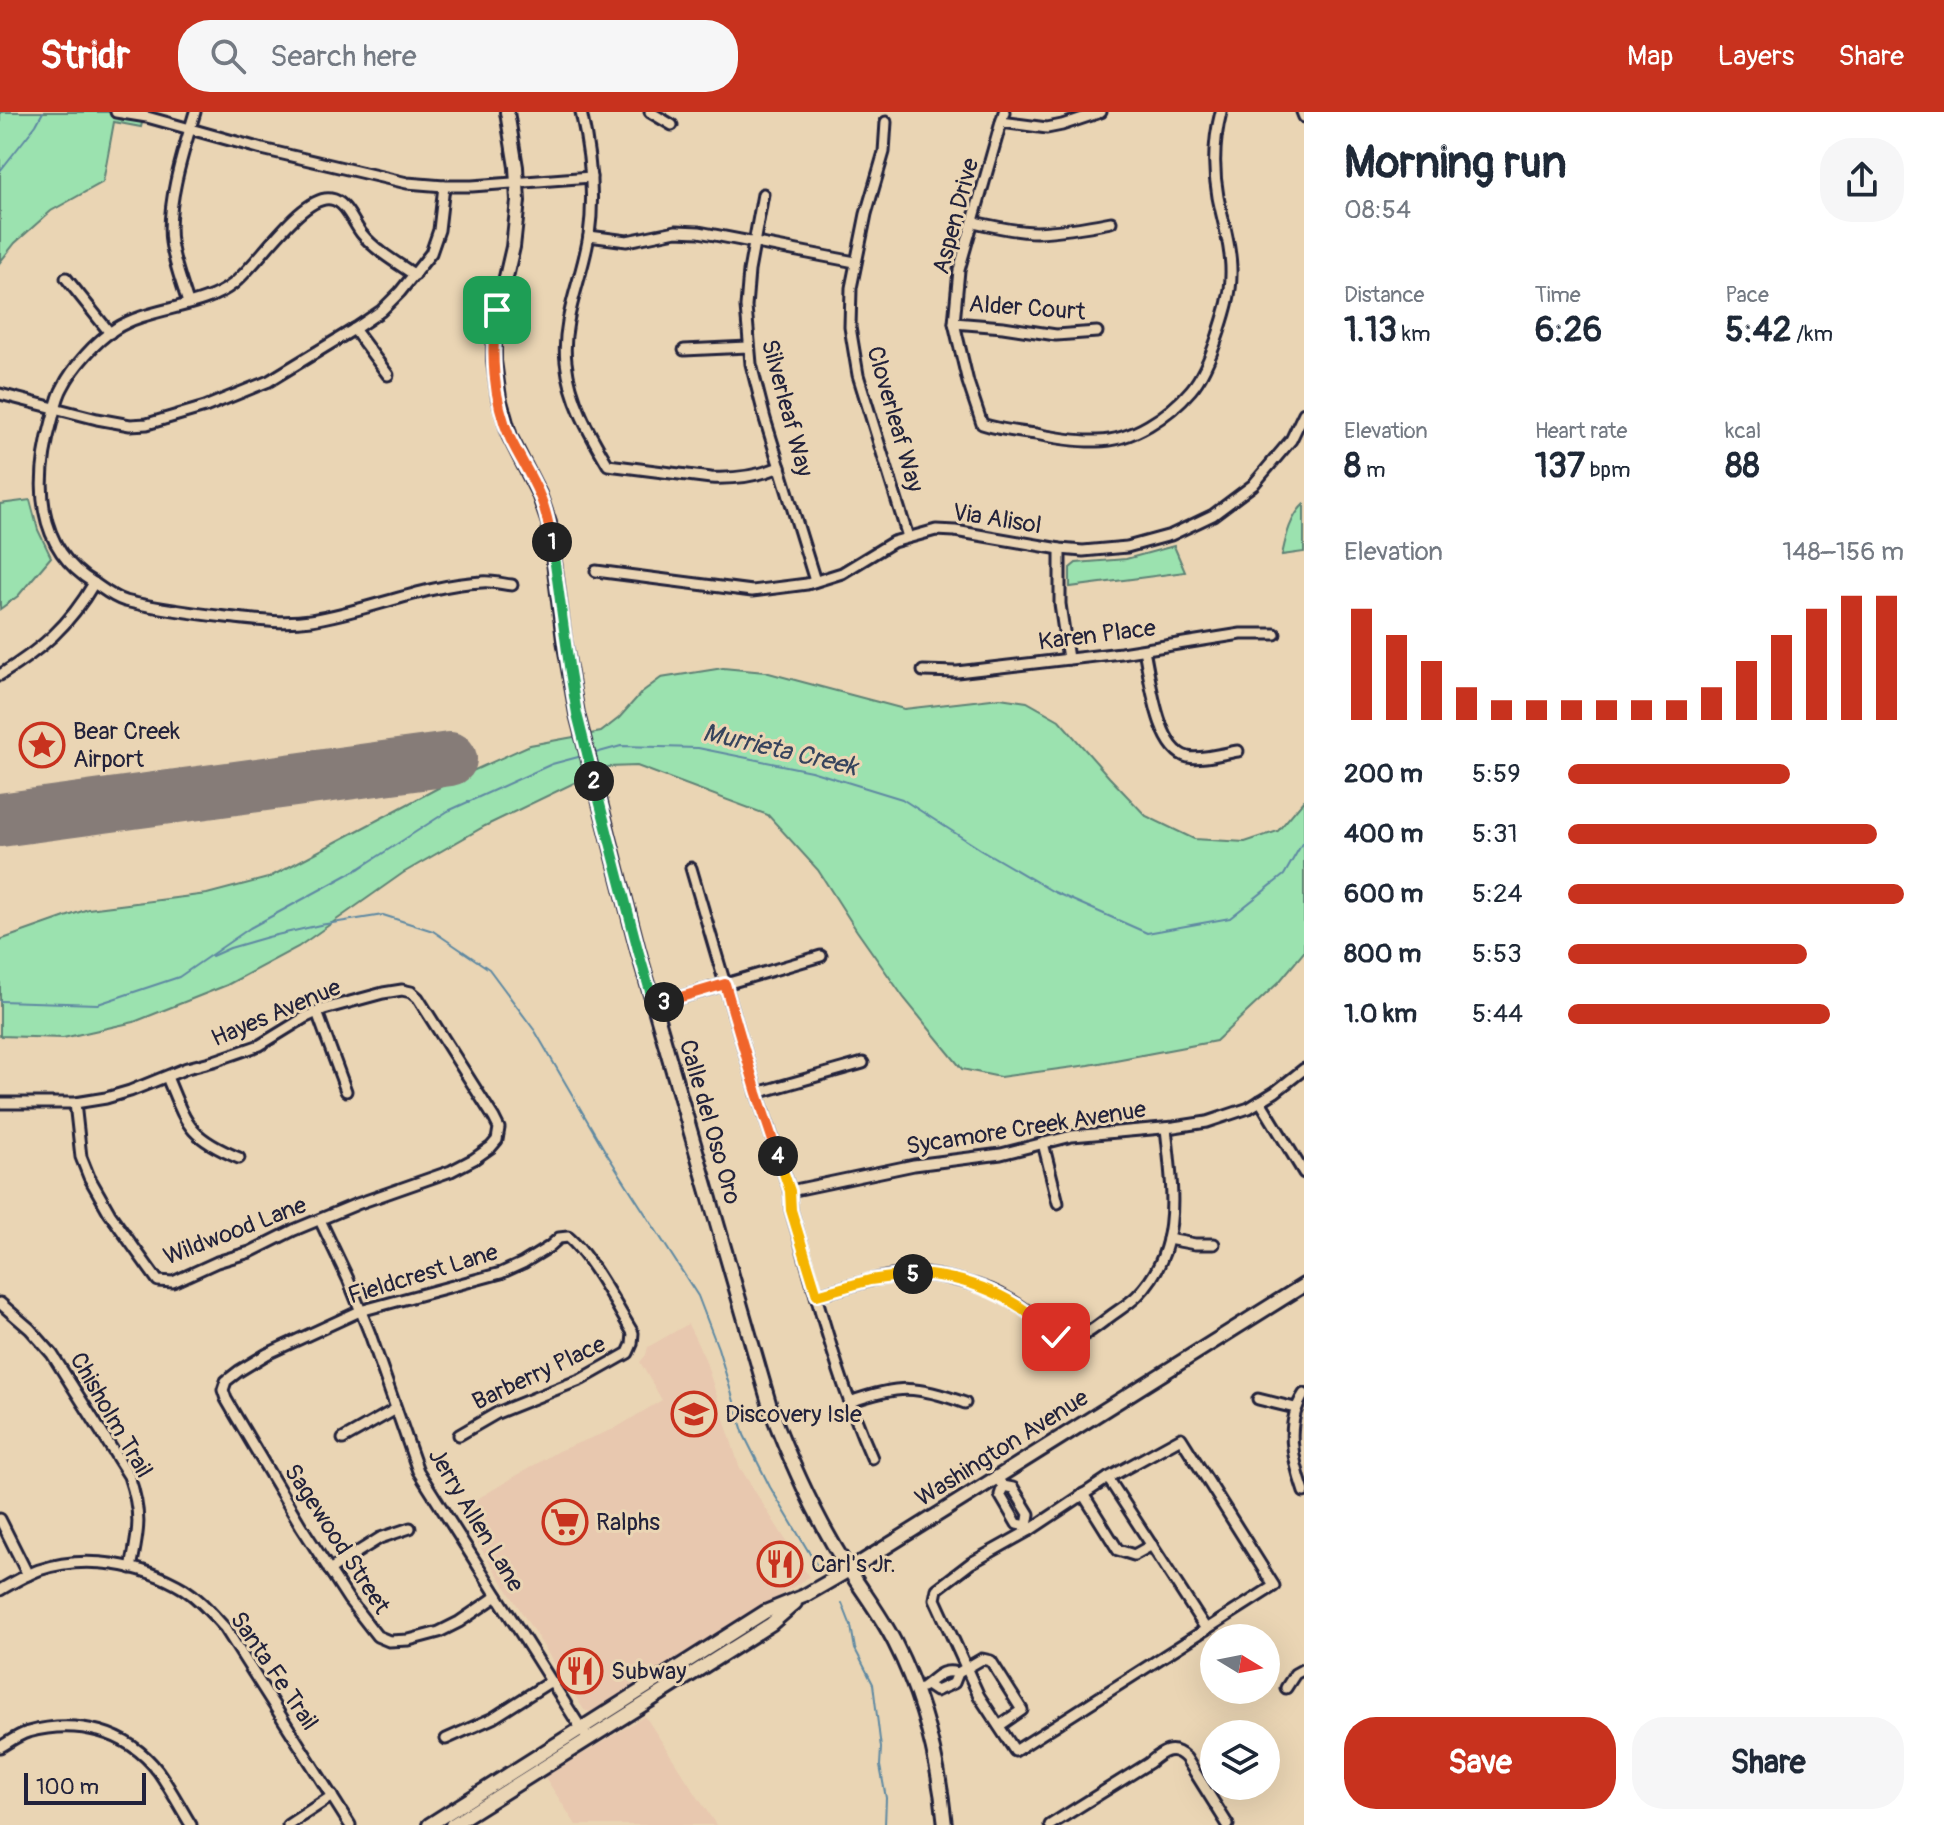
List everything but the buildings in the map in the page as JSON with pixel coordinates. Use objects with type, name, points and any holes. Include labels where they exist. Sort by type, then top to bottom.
[{"type":"main road","name":"Calle del Oso Oro","points":[[507,112],[517,183],[517,222],[494,329],[494,361],[499,398],[510,437],[539,494],[549,523],[577,714],[654,1005],[771,1410],[805,1490],[849,1570],[880,1615],[921,1688],[945,1825]]},
{"type":"main road","name":"Washington Avenue","points":[[452,1825],[669,1673],[765,1612],[804,1596],[999,1482],[1304,1285]]},
{"type":"main road","name":"Washington Avenue","points":[[429,1825],[584,1734],[630,1713],[771,1624],[804,1596]]},
{"type":"main road","points":[[682,1680],[689,1669],[725,1644],[724,1638]]},
{"type":"main road","points":[[630,1713],[635,1705],[662,1686],[669,1673]]},
{"type":"street","points":[[116,112],[147,117],[262,149],[407,183],[444,186],[591,177]]},
{"type":"street","points":[[188,303],[171,243],[171,220],[174,193],[195,112]]},
{"type":"street","points":[[581,112],[591,177],[589,236],[568,324],[566,360],[574,398],[608,465],[727,479],[780,467]]},
{"type":"street","points":[[650,112],[672,125]]},
{"type":"street","points":[[1003,117],[1047,128],[1101,112]]},
{"type":"street","name":"Aspen Drive","points":[[1003,117],[959,270],[954,323],[968,382],[982,424],[1057,438],[1100,442],[1146,427],[1166,414],[1193,389],[1212,353],[1225,312],[1231,271],[1216,182],[1215,162],[1221,112]]},
{"type":"street","name":"Cloverleaf Way","points":[[886,122],[884,152],[855,262],[850,327],[870,415],[908,537]]},
{"type":"street","points":[[0,394],[130,425],[147,424],[205,407],[259,386],[381,311],[415,275],[431,253],[439,230],[444,186]]},
{"type":"street","name":"Silverleaf Way","points":[[763,194],[746,307],[748,347],[754,381],[815,581]]},
{"type":"street","points":[[415,275],[364,237],[339,201],[328,198],[307,207],[232,285],[215,294],[115,328],[79,362],[62,388],[47,438],[42,472],[42,500],[47,526],[60,552],[82,576],[120,600],[173,611],[282,623],[313,620],[421,591],[483,582],[512,585]]},
{"type":"street","points":[[973,222],[1033,232],[1068,230],[1111,222]]},
{"type":"street","points":[[589,236],[627,241],[688,231],[855,262]]},
{"type":"street","points":[[66,278],[110,333]]},
{"type":"street","name":"Alder Court","points":[[954,323],[1056,335],[1097,332]]},
{"type":"street","points":[[354,329],[388,375]]},
{"type":"street","points":[[684,350],[748,347]]},
{"type":"street","name":"Via Alisol","points":[[596,571],[752,591],[789,588],[842,573],[893,542],[936,530],[1060,549],[1083,551],[1127,547],[1171,535],[1213,515],[1253,485],[1291,440],[1304,413]]},
{"type":"street","points":[[1060,549],[1060,604],[1068,659]]},
{"type":"street","points":[[0,675],[51,640],[94,583]]},
{"type":"street","name":"Karen Place","points":[[923,671],[957,672],[1144,650],[1241,634],[1275,634]]},
{"type":"street","points":[[1144,650],[1158,718],[1176,750],[1185,757],[1194,758],[1238,751]]},
{"type":"street","points":[[691,868],[757,1093],[790,1191],[791,1210],[817,1295],[857,1424],[872,1458]]},
{"type":"street","points":[[654,1005],[821,956]]},
{"type":"street","name":"Hayes Avenue","points":[[0,1103],[75,1103],[106,1098],[260,1045],[317,1012],[402,990],[411,992],[425,1009],[499,1128]]},
{"type":"street","points":[[317,1012],[346,1091]]},
{"type":"street","points":[[757,1093],[863,1063]]},
{"type":"street","name":"Sycamore Creek Avenue","points":[[790,1191],[914,1165],[1001,1154],[1072,1136],[1207,1122],[1249,1108],[1304,1069]]},
{"type":"street","points":[[167,1077],[180,1112],[193,1131],[204,1141],[239,1158]]},
{"type":"street","points":[[1260,1101],[1304,1173]]},
{"type":"street","name":"Wildwood Lane","points":[[75,1103],[81,1157],[89,1177],[110,1214],[158,1281],[173,1282],[217,1262],[250,1252],[357,1204],[451,1171],[491,1147],[497,1140],[499,1128]]},
{"type":"street","points":[[817,1295],[898,1275],[942,1277],[979,1285],[1011,1300],[1042,1322],[1056,1337],[1067,1342],[1075,1340],[1137,1296],[1160,1262],[1172,1223],[1173,1203],[1166,1128]]},
{"type":"street","points":[[1043,1143],[1058,1203]]},
{"type":"street","name":"Jerry Allen Lane","points":[[320,1220],[360,1311],[418,1471],[584,1734]]},
{"type":"street","name":"Fieldcrest Lane","points":[[223,1390],[226,1381],[267,1354],[360,1311],[501,1273],[549,1247],[559,1238],[568,1237],[576,1243],[633,1333],[632,1344]]},
{"type":"street","points":[[1168,1239],[1214,1244]]},
{"type":"street","name":"Chisholm Trail","points":[[0,1303],[30,1329],[52,1354],[129,1476],[139,1516],[131,1568]]},
{"type":"street","name":"Barberry Place","points":[[459,1435],[497,1413],[582,1379],[628,1353],[632,1344]]},
{"type":"street","points":[[850,1402],[902,1388],[922,1389],[965,1403]]},
{"type":"street","name":"Sagewood Street","points":[[223,1390],[301,1526],[349,1600],[377,1636],[389,1641],[409,1640],[439,1632],[497,1596]]},
{"type":"street","points":[[1304,1394],[1295,1408],[1292,1435],[1296,1469],[1304,1492]]},
{"type":"street","points":[[1258,1399],[1295,1408]]},
{"type":"street","points":[[343,1439],[396,1409]]},
{"type":"street","points":[[1200,1633],[1015,1751],[962,1671],[935,1599],[937,1589],[971,1563],[1108,1478],[1181,1438],[1274,1586],[1214,1624]]},
{"type":"street","points":[[1108,1478],[1203,1624]]},
{"type":"street","points":[[999,1482],[1013,1488],[1029,1514],[1029,1528],[1017,1524],[1000,1495],[999,1482]]},
{"type":"street","points":[[1083,1494],[1118,1550],[1134,1555],[1152,1545]]},
{"type":"street","points":[[1012,1516],[1025,1508]]},
{"type":"street","points":[[0,1519],[28,1575]]},
{"type":"street","points":[[329,1570],[380,1538],[410,1528]]},
{"type":"street","name":"Santa Fe Trail","points":[[0,1590],[37,1571],[86,1562],[131,1568],[185,1590],[225,1628],[350,1825]]},
{"type":"street","points":[[921,1688],[936,1691],[954,1683],[962,1671],[982,1659],[991,1661],[1022,1710],[999,1726]]},
{"type":"street","points":[[1286,1688],[1295,1674],[1304,1669]]},
{"type":"street","points":[[921,1688],[932,1677],[962,1671]]},
{"type":"street","points":[[941,1674],[946,1687]]},
{"type":"street","points":[[446,1739],[493,1718],[551,1681]]},
{"type":"street","points":[[0,1747],[24,1733],[64,1725],[112,1735],[132,1746],[157,1770],[191,1825]]},
{"type":"street","points":[[1050,1825],[1170,1749],[1179,1751],[1186,1758],[1228,1825]]},
{"type":"street","points":[[288,1825],[332,1796]]},
{"type":"shaded area","points":[[688,1324],[705,1359],[739,1466],[809,1577],[593,1713],[584,1710],[457,1511],[558,1451],[614,1429],[662,1400],[640,1362],[648,1347]]},
{"type":"shaded area","points":[[645,1716],[716,1825],[576,1825],[545,1777]]},
{"type":"green space","points":[[0,112],[145,112],[141,127],[114,122],[103,182],[51,211],[15,243],[0,262]]},
{"type":"green space","points":[[30,500],[38,530],[51,557],[18,596],[0,609],[0,504]]},
{"type":"green space","points":[[1304,504],[1304,552],[1282,555],[1292,521]]},
{"type":"green space","points":[[1174,546],[1185,572],[1070,587],[1070,568],[1076,563],[1126,559]]},
{"type":"green space","points":[[723,668],[765,672],[904,709],[1000,698],[1027,702],[1059,720],[1146,816],[1194,839],[1245,842],[1278,831],[1304,800],[1304,952],[1279,982],[1216,1041],[1089,1065],[1000,1077],[962,1069],[904,998],[818,870],[768,815],[637,766],[607,767],[485,826],[403,873],[298,947],[227,985],[134,1022],[63,1038],[0,1036],[0,940],[88,909],[207,894],[268,878],[457,778],[530,745],[601,732],[661,678]]},
{"type":"waterway","points":[[0,171],[43,112]]},
{"type":"waterway","name":"Murrieta Creek","points":[[592,754],[621,746],[698,748],[811,771],[902,799],[1052,891],[1147,933],[1230,918],[1284,875],[1304,840]]},
{"type":"waterway","name":"Murrieta Creek","points":[[0,1001],[98,1004],[179,977],[250,928],[360,868],[448,811],[552,764],[582,756]]},
{"type":"waterway","points":[[212,956],[268,937],[383,915],[433,931],[489,969],[535,1031],[605,1151],[698,1296],[718,1348],[744,1435],[770,1487],[816,1564]]},
{"type":"waterway","points":[[842,1603],[851,1626],[855,1649],[873,1684],[886,1798],[885,1825]]},
{"type":"runway","points":[[0,820],[450,759]]},
{"type":"place","name":"Bear Creek Airport","points":[[42,745]]},
{"type":"place","name":"Discovery Isle","points":[[694,1414]]},
{"type":"place","name":"Ralphs","points":[[565,1522]]},
{"type":"place","name":"Carl's Jr.","points":[[780,1564]]},
{"type":"place","name":"Subway","points":[[580,1671]]},
{"type":"route","points":[[497,310],[493,347],[502,413],[549,523],[577,714],[654,1005],[725,984],[790,1191],[791,1210],[817,1295],[898,1275],[942,1277],[979,1285],[1011,1300],[1042,1322],[1056,1337]]}]
